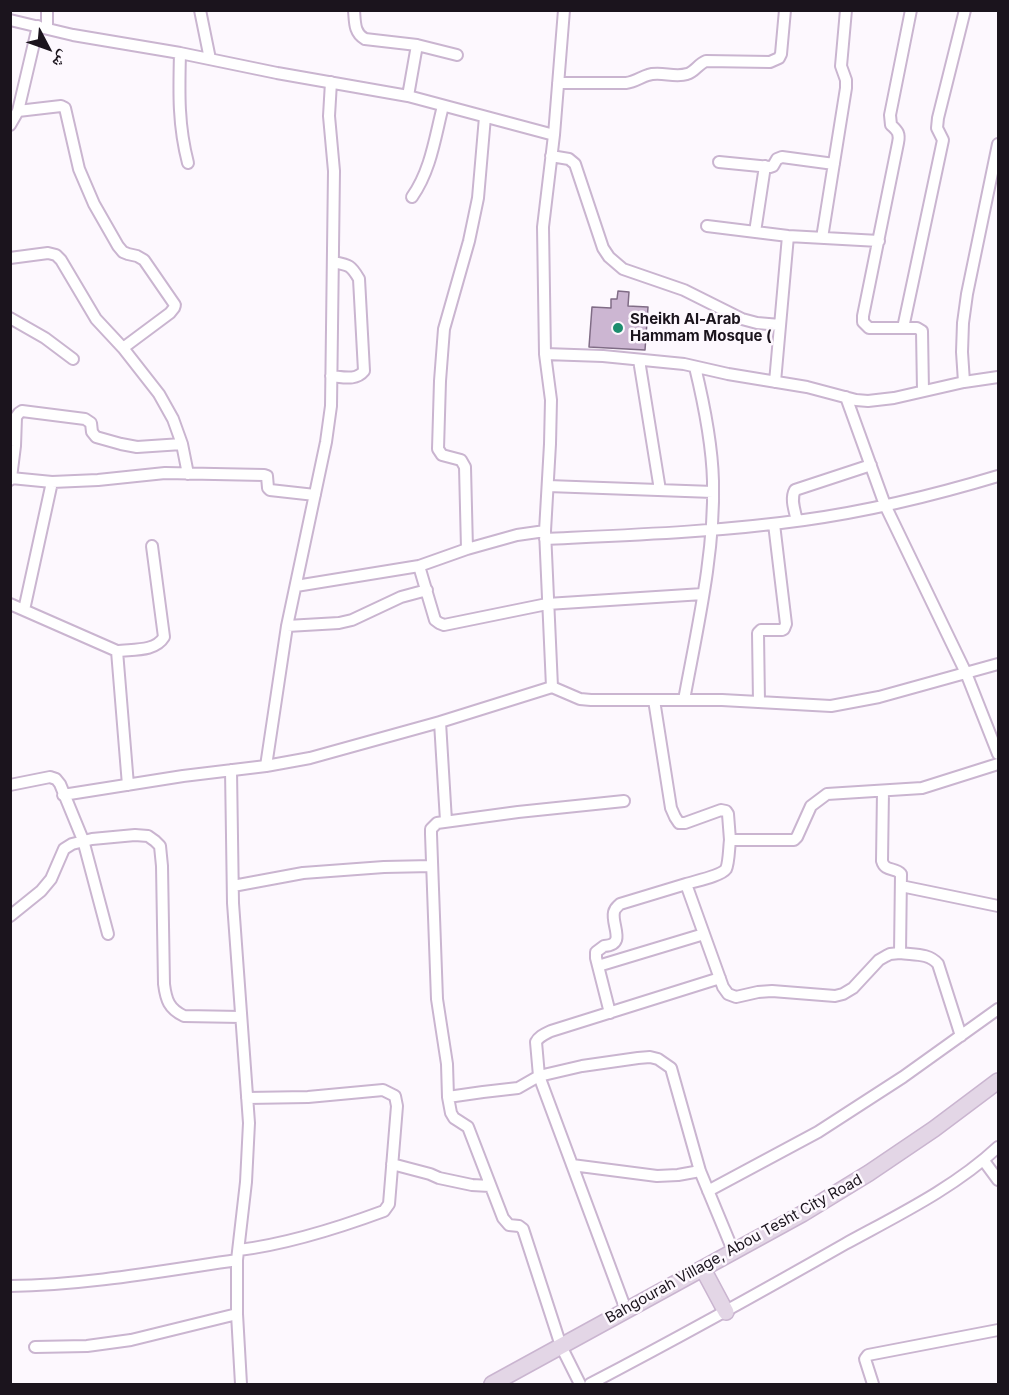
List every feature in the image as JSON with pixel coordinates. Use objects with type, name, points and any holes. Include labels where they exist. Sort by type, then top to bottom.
[{"type":"street","points":[[10,125],[18,111],[47,10]]},
{"type":"street","points":[[200,10],[210,59]]},
{"type":"street","points":[[354,10],[356,30],[365,39],[417,45],[457,54]]},
{"type":"street","points":[[552,687],[545,535],[551,400],[545,354],[543,227],[554,135],[564,10]]},
{"type":"street","points":[[558,83],[626,83],[651,74],[683,75],[689,74],[706,61],[770,62],[779,58],[781,54],[785,10]]},
{"type":"street","points":[[822,238],[846,88],[841,66],[846,10]]},
{"type":"street","points":[[911,10],[890,115],[891,125],[897,130],[899,137],[863,322],[870,328],[917,328],[922,331],[923,391]]},
{"type":"street","points":[[903,328],[943,140],[937,128],[938,118],[965,10]]},
{"type":"street","points":[[10,20],[73,35],[408,96],[554,135]]},
{"type":"street","points":[[408,96],[417,45]]},
{"type":"street","points":[[180,53],[179,117],[182,143],[188,163]]},
{"type":"street","points":[[266,766],[287,626],[330,415],[334,171],[329,116],[331,82]]},
{"type":"street","points":[[412,197],[426,171],[443,105]]},
{"type":"street","points":[[18,111],[61,106],[65,108],[79,169],[98,212],[118,246],[128,254],[144,260],[175,305],[170,313],[123,348]]},
{"type":"street","points":[[467,549],[465,467],[460,460],[442,455],[438,449],[440,381],[444,329],[469,241],[478,198],[485,117]]},
{"type":"street","points":[[964,382],[962,352],[967,294],[999,144]]},
{"type":"street","points":[[551,156],[569,159],[575,164],[603,249],[623,269],[684,290],[742,319],[780,325]]},
{"type":"street","points":[[719,162],[773,166],[777,159],[782,157],[834,164]]},
{"type":"street","points":[[755,232],[765,166]]},
{"type":"street","points":[[707,226],[788,236],[879,241]]},
{"type":"street","points":[[775,382],[788,236]]},
{"type":"street","points":[[10,258],[48,253],[56,255],[61,260],[96,319],[123,348],[159,394],[173,419],[182,444],[188,474]]},
{"type":"street","points":[[331,376],[354,378],[364,371],[359,279],[348,265],[333,262]]},
{"type":"street","points":[[10,318],[45,338],[73,359]]},
{"type":"street","points":[[545,354],[603,356],[684,364],[868,401],[894,398],[999,376]]},
{"type":"street","points":[[639,360],[660,490]]},
{"type":"street","points":[[684,700],[712,529],[713,480],[707,417],[695,367]]},
{"type":"street","points":[[846,398],[885,505],[966,673],[999,754]]},
{"type":"street","points":[[182,444],[137,447],[121,444],[96,437],[92,432],[91,423],[85,419],[22,411],[17,415],[11,479],[52,482],[165,473],[266,475],[270,490],[315,495]]},
{"type":"street","points":[[797,521],[793,499],[795,490],[871,465]]},
{"type":"street","points":[[296,586],[419,566],[517,535],[712,529],[774,524],[856,512],[999,476]]},
{"type":"street","points":[[24,610],[52,482]]},
{"type":"street","points":[[548,486],[713,492]]},
{"type":"street","points":[[759,702],[758,633],[761,630],[782,630],[786,624],[774,524]]},
{"type":"street","points":[[10,604],[117,651],[150,648],[157,645],[164,637],[152,546]]},
{"type":"street","points":[[419,566],[435,620],[444,625],[547,604],[703,594]]},
{"type":"street","points":[[287,626],[352,620],[401,597],[426,590]]},
{"type":"street","points":[[117,651],[128,784]]},
{"type":"street","points":[[63,795],[310,758],[440,722],[552,687],[580,699],[591,700],[684,700],[831,705],[879,697],[999,664]]},
{"type":"street","points":[[610,1013],[596,952],[615,942],[617,938],[613,914],[616,908],[620,904],[717,875],[724,871],[727,864],[730,840],[726,811],[721,810],[685,823],[680,823],[675,818],[671,808],[654,700]]},
{"type":"street","points":[[440,722],[446,821]]},
{"type":"street","points":[[730,840],[794,840],[811,806],[827,794],[922,788],[999,764]]},
{"type":"street","points":[[231,770],[233,886],[249,1123],[246,1182],[238,1255],[237,1314],[241,1384]]},
{"type":"street","points":[[10,785],[46,778],[53,778],[60,784],[83,840],[108,934]]},
{"type":"street","points":[[883,791],[882,861],[884,867],[897,870],[901,874],[900,953]]},
{"type":"street","points":[[580,1384],[561,1346],[523,1229],[519,1226],[508,1225],[502,1218],[468,1127],[454,1118],[451,1113],[447,1064],[437,999],[432,829],[437,823],[446,821],[624,801]]},
{"type":"street","points":[[10,916],[41,891],[51,879],[64,849],[72,844],[83,840],[135,835],[148,837],[160,846],[164,984],[169,1006],[184,1016],[241,1017]]},
{"type":"street","points":[[233,886],[303,873],[432,866]]},
{"type":"street","points":[[686,884],[723,987],[728,994],[736,997],[772,991],[835,996],[853,988],[879,960],[890,954],[927,956],[938,963],[961,1036]]},
{"type":"street","points":[[901,886],[999,906]]},
{"type":"street","points":[[598,966],[704,934]]},
{"type":"street","points":[[626,1310],[539,1076],[537,1039],[551,1031],[720,978]]},
{"type":"street","points":[[708,1191],[818,1132],[903,1077],[999,1009]]},
{"type":"street","points":[[448,1097],[518,1088],[539,1076],[582,1066],[638,1058],[658,1059],[671,1068],[700,1171],[734,1252]]},
{"type":"street","name":"Bahgourah Village, Abou Tesht City Road","points":[[492,1384],[802,1214],[869,1173],[999,1081]]},
{"type":"street","points":[[10,1286],[88,1282],[238,1255],[384,1211],[389,1204],[397,1100],[395,1096],[382,1090],[308,1097],[247,1098]]},
{"type":"street","points":[[590,1384],[726,1312],[906,1211],[984,1161],[999,1147]]},
{"type":"street","points":[[984,1161],[999,1180]]},
{"type":"street","points":[[392,1164],[430,1173],[439,1178],[472,1185],[490,1186]]},
{"type":"street","points":[[572,1165],[657,1176],[678,1176],[700,1171]]},
{"type":"street","points":[[703,1269],[726,1312]]},
{"type":"street","points":[[34,1347],[87,1346],[131,1341],[237,1314]]},
{"type":"street","points":[[873,1384],[866,1359],[868,1355],[999,1330]]},
{"type":"building","name":"Sheikh Al-Arab Hammam Mosque (","points":[[618,291],[629,292],[628,306],[648,307],[645,350],[589,347],[592,307],[611,308],[611,299],[617,299]]},
{"type":"place","name":"Sheikh Al-Arab Hammam Mosque (","points":[[618,328]]}]
